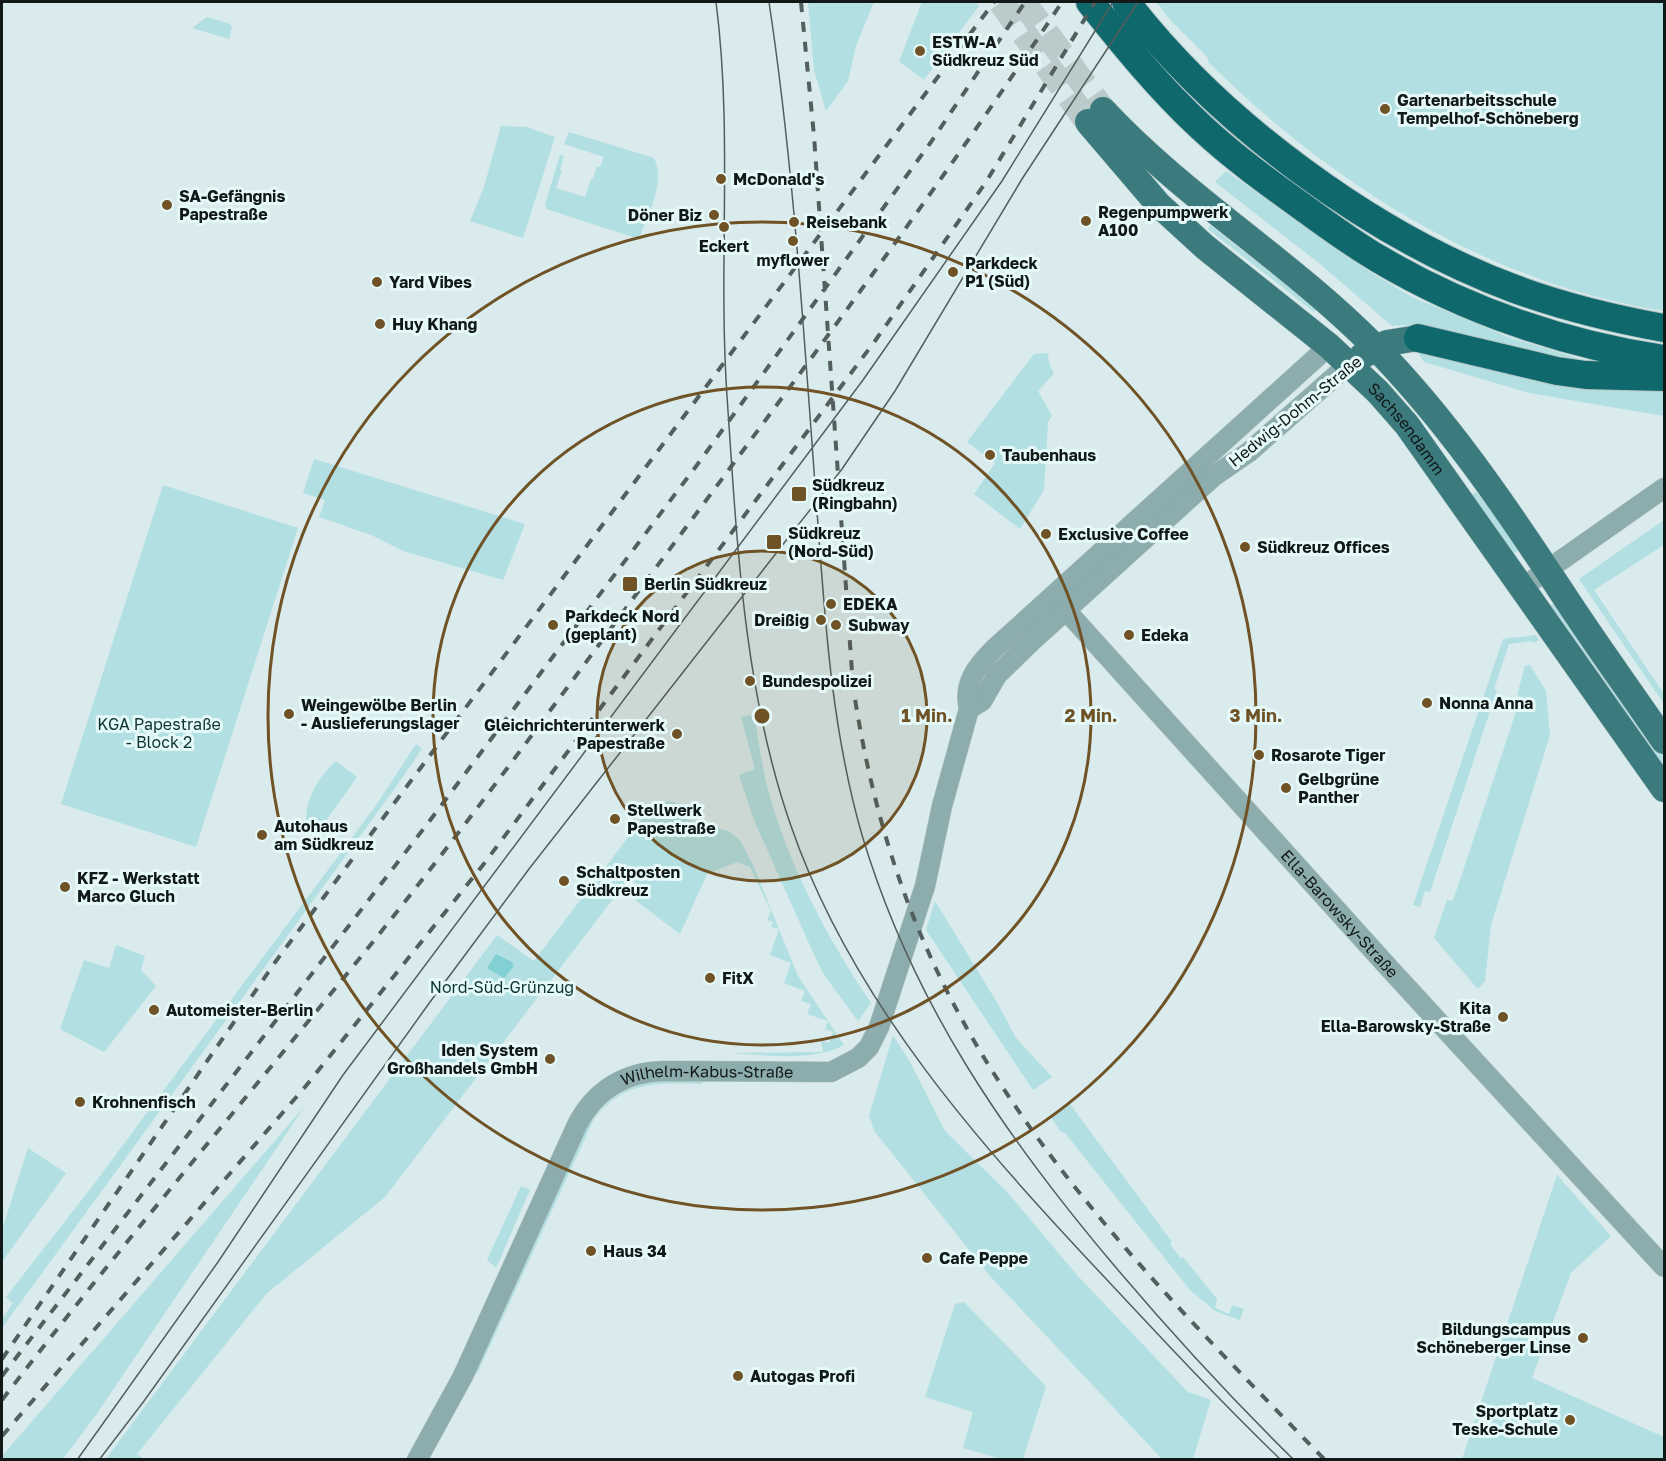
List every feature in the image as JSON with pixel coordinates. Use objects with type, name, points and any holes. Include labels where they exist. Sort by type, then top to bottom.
[{"type":"highway","points":[[1090,2],[1140,65],[1201,128],[1281,192],[1379,259],[1445,294],[1503,317],[1595,345],[1665,359]]},
{"type":"highway","points":[[1126,2],[1154,39],[1242,122],[1322,184],[1390,229],[1514,289],[1585,312],[1665,328]]},
{"type":"highway","points":[[1418,338],[1557,371],[1586,375],[1665,378]]},
{"type":"main road","name":"Sachsendamm","points":[[1665,741],[1446,430],[1375,347],[1326,300],[1199,200],[1137,146],[1095,116],[1128,171],[1179,223],[1329,346],[1407,425],[1665,789]]},
{"type":"main road","points":[[1179,223],[1199,200]]},
{"type":"main road","points":[[1375,347],[1418,338]]},
{"type":"main road","name":"Hedwig-Dohm-Straße","points":[[1329,346],[1375,347]]},
{"type":"main road","name":"Hedwig-Dohm-Straße","points":[[1349,364],[1375,347]]},
{"type":"street","name":"Hedwig-Dohm-Straße","points":[[1059,604],[1329,346]]},
{"type":"street","name":"Hedwig-Dohm-Straße","points":[[1059,604],[1214,476],[1249,452],[1349,364]]},
{"type":"street","points":[[1523,587],[1665,488]]},
{"type":"street","name":"Wilhelm-Kabus-Straße","points":[[417,1460],[463,1376],[577,1125],[597,1097],[624,1078],[653,1071],[831,1072],[858,1058],[869,1047],[879,1027],[925,886],[942,806],[969,709],[966,695],[973,676],[986,656],[1059,604]]},
{"type":"street","name":"Ella-Barowsky-Straße","points":[[1059,604],[1665,1267]]},
{"type":"green space","points":[[808,2],[874,2],[856,46],[848,81],[826,111],[814,70]]},
{"type":"green space","points":[[922,2],[976,2],[979,6],[924,80],[899,61]]},
{"type":"green space","points":[[1156,2],[1664,2],[1664,311],[1599,298],[1536,278],[1476,253],[1417,222],[1361,188],[1307,149],[1256,107],[1208,62],[1208,58],[1171,21]]},
{"type":"green space","points":[[207,17],[230,24],[232,27],[229,39],[192,28]]},
{"type":"green space","points":[[501,126],[527,127],[555,137],[523,238],[470,221],[484,187]]},
{"type":"green space","points":[[569,132],[654,158],[658,178],[657,189],[639,239],[546,209],[545,204],[560,155],[564,156],[556,188],[585,197],[597,166],[600,167],[604,157],[564,144]]},
{"type":"green space","points":[[1226,171],[1364,268],[1410,296],[1508,337],[1597,364],[1506,352],[1407,325],[1392,326],[1320,264],[1215,182]]},
{"type":"green space","points":[[1210,225],[1317,309],[1314,312],[1208,229]]},
{"type":"green space","points":[[1416,350],[1664,390],[1664,416],[1529,393],[1424,362]]},
{"type":"green space","points":[[1048,353],[1054,374],[1038,391],[1052,416],[1048,422],[1044,490],[1020,529],[974,494],[995,463],[967,442],[1034,354]]},
{"type":"green space","points":[[314,459],[525,524],[503,580],[403,551],[371,535],[319,517],[325,500],[303,493]]},
{"type":"green space","name":"KGA Papestraße - Block 2","points":[[163,485],[298,528],[196,847],[61,804]]},
{"type":"green space","points":[[1476,492],[1523,547],[1513,554],[1472,495]]},
{"type":"green space","points":[[1664,520],[1664,545],[1594,590],[1664,694],[1664,704],[1579,579]]},
{"type":"green space","points":[[1557,601],[1664,756],[1664,771],[1550,606]]},
{"type":"green space","points":[[1536,635],[1539,640],[1533,643],[1532,641],[1509,644],[1494,689],[1497,690],[1430,892],[1425,891],[1420,907],[1413,905],[1503,639]]},
{"type":"green space","points":[[1530,665],[1546,691],[1550,735],[1491,925],[1485,981],[1478,989],[1434,938],[1447,900],[1452,901],[1457,889],[1516,712],[1520,696],[1517,695],[1525,666]]},
{"type":"green space","points":[[754,714],[766,782],[774,811],[796,869],[838,951],[871,1003],[858,1021],[824,975],[754,820],[739,775],[755,769],[741,717]]},
{"type":"green space","points":[[416,744],[422,749],[395,788],[2,1328],[2,1319],[13,1303],[6,1297],[94,1184],[377,804]]},
{"type":"green space","points":[[336,761],[357,777],[318,832],[307,824],[307,807],[318,782]]},
{"type":"green space","name":"Nord-Süd-Grünzug","points":[[669,801],[684,805],[676,816],[728,831],[740,840],[753,865],[779,929],[771,927],[773,922],[767,920],[771,911],[750,867],[737,862],[707,874],[680,934],[635,900],[643,889],[629,878],[385,1197],[266,1294],[137,1454],[144,1459],[105,1460],[497,935],[534,961],[648,811],[658,804]]},
{"type":"green space","points":[[935,901],[998,1004],[1016,1038],[1052,1077],[1033,1090],[926,930]]},
{"type":"green space","points":[[779,929],[798,976],[828,1021],[807,1014],[811,1004],[801,1001],[805,991],[784,983],[791,963],[770,955]]},
{"type":"green space","points":[[116,945],[145,956],[141,970],[156,986],[104,1052],[60,1029],[84,960],[109,968]]},
{"type":"green space","points":[[828,1021],[844,1045],[831,1051],[802,1056],[726,1053],[823,1052],[821,1040],[829,1043],[833,1032],[825,1029]]},
{"type":"green space","points":[[893,1035],[910,1062],[945,1131],[1008,1193],[1077,1275],[1188,1392],[1211,1400],[1193,1459],[1162,1459],[990,1276],[875,1132],[869,1116]]},
{"type":"green space","points":[[660,1081],[703,1081],[702,1084],[643,1086],[618,1097],[594,1119],[477,1374],[475,1373],[584,1132],[598,1112],[615,1097],[635,1086]]},
{"type":"green space","points":[[1070,1104],[1172,1242],[1170,1244],[1181,1259],[1183,1257],[1217,1299],[1215,1308],[1229,1314],[1232,1305],[1244,1309],[1240,1320],[1215,1311],[1190,1290],[1065,1133],[1061,1132],[1051,1117]]},
{"type":"green space","points":[[305,1106],[96,1415],[63,1459],[2,1459],[2,1456]]},
{"type":"green space","points":[[28,1148],[66,1173],[2,1262],[2,1230]]},
{"type":"green space","points":[[1557,1175],[1611,1236],[1571,1273],[1532,1378],[1664,1437],[1664,1459],[1462,1459]]},
{"type":"green space","points":[[521,1186],[530,1190],[496,1268],[487,1260]]},
{"type":"green space","points":[[964,1302],[1046,1386],[1023,1459],[1001,1459],[963,1448],[973,1412],[925,1397],[955,1304]]},
{"type":"shaded area","points":[[496,954],[512,962],[514,966],[504,978],[487,968]]},
{"type":"tunnel","points":[[1001,2],[1088,122]]},
{"type":"tunnel","points":[[1023,2],[1103,110]]},
{"type":"tram line","points":[[716,2],[724,100],[724,297],[727,396],[739,559],[752,668],[762,721],[791,826],[817,891],[849,953],[885,1013],[969,1126],[1062,1231],[1194,1372],[1281,1460]]},
{"type":"tram line","points":[[769,2],[791,182],[825,617],[835,705],[851,792],[862,835],[883,897],[907,955],[935,1012],[1001,1119],[1038,1170],[1160,1319],[1294,1460]]},
{"type":"tram line","points":[[77,1460],[218,1262],[343,1075],[863,380],[1002,181],[1113,2]]},
{"type":"tram line","points":[[99,1460],[144,1401],[430,1002],[529,869],[842,469],[895,391],[1022,179],[1138,2]]},
{"type":"railway","points":[[801,2],[814,136],[853,686],[873,790],[904,892],[931,958],[967,1029],[1009,1097],[1056,1162],[1159,1286],[1325,1460]]},
{"type":"railway","points":[[2,1359],[276,961],[994,2]]},
{"type":"railway","points":[[2,1376],[428,823],[697,465],[931,142],[1025,2]]},
{"type":"railway","points":[[2,1400],[137,1229],[368,948],[492,788],[881,263],[1062,2]]},
{"type":"railway","points":[[2,1436],[305,1087],[483,865],[875,341],[986,182],[1095,2]]},
{"type":"place","name":"ESTW-A Südkreuz Süd","points":[[920,51]]},
{"type":"place","name":"Gartenarbeitsschule Tempelhof-Schöneberg","points":[[1385,109]]},
{"type":"place","name":"McDonald's","points":[[721,179]]},
{"type":"place","name":"SA-Gefängnis Papestraße","points":[[167,205]]},
{"type":"place","name":"Döner Biz","points":[[714,215]]},
{"type":"place","name":"Regenpumpwerk A100","points":[[1086,221]]},
{"type":"place","name":"Reisebank","points":[[794,222]]},
{"type":"place","name":"Eckert","points":[[724,227]]},
{"type":"place","name":"myflower","points":[[793,241]]},
{"type":"place","name":"Parkdeck P1 (Süd)","points":[[953,272]]},
{"type":"place","name":"Yard Vibes","points":[[377,282]]},
{"type":"place","name":"Huy Khang","points":[[380,324]]},
{"type":"place","name":"Taubenhaus","points":[[990,455]]},
{"type":"place","name":"Südkreuz (Ringbahn)","points":[[799,494]]},
{"type":"place","name":"Exclusive Coffee","points":[[1046,534]]},
{"type":"place","name":"Südkreuz (Nord-Süd)","points":[[774,542]]},
{"type":"place","name":"Südkreuz Offices","points":[[1245,547]]},
{"type":"place","name":"Berlin Südkreuz","points":[[630,584]]},
{"type":"place","name":"EDEKA","points":[[831,604]]},
{"type":"place","name":"Dreißig","points":[[821,620]]},
{"type":"place","name":"Parkdeck Nord (geplant)","points":[[553,625]]},
{"type":"place","name":"Subway","points":[[836,625]]},
{"type":"place","name":"Edeka","points":[[1129,635]]},
{"type":"place","name":"Bundespolizei","points":[[750,681]]},
{"type":"place","name":"Nonna Anna","points":[[1427,703]]},
{"type":"place","name":"Weingewölbe Berlin - Auslieferungslager","points":[[289,714]]},
{"type":"place","name":"Gleichrichterunterwerk Papestraße","points":[[677,734]]},
{"type":"place","name":"Rosarote Tiger","points":[[1259,755]]},
{"type":"place","name":"Gelbgrüne Panther","points":[[1286,788]]},
{"type":"place","name":"Stellwerk Papestraße","points":[[615,819]]},
{"type":"place","name":"Autohaus am Südkreuz","points":[[262,835]]},
{"type":"place","name":"Schaltposten Südkreuz","points":[[564,881]]},
{"type":"place","name":"KFZ - Werkstatt Marco Gluch","points":[[65,887]]},
{"type":"place","name":"FitX","points":[[710,978]]},
{"type":"place","name":"Automeister-Berlin","points":[[154,1010]]},
{"type":"place","name":"Kita Ella-Barowsky-Straße","points":[[1503,1017]]},
{"type":"place","name":"Iden System Großhandels GmbH","points":[[550,1059]]},
{"type":"place","name":"Krohnenfisch","points":[[80,1102]]},
{"type":"place","name":"Haus 34","points":[[591,1251]]},
{"type":"place","name":"Cafe Peppe","points":[[927,1258]]},
{"type":"place","name":"Bildungscampus Schöneberger Linse","points":[[1583,1338]]},
{"type":"place","name":"Autogas Profi","points":[[738,1376]]},
{"type":"place","name":"Sportplatz Teske-Schule","points":[[1570,1420]]}]
